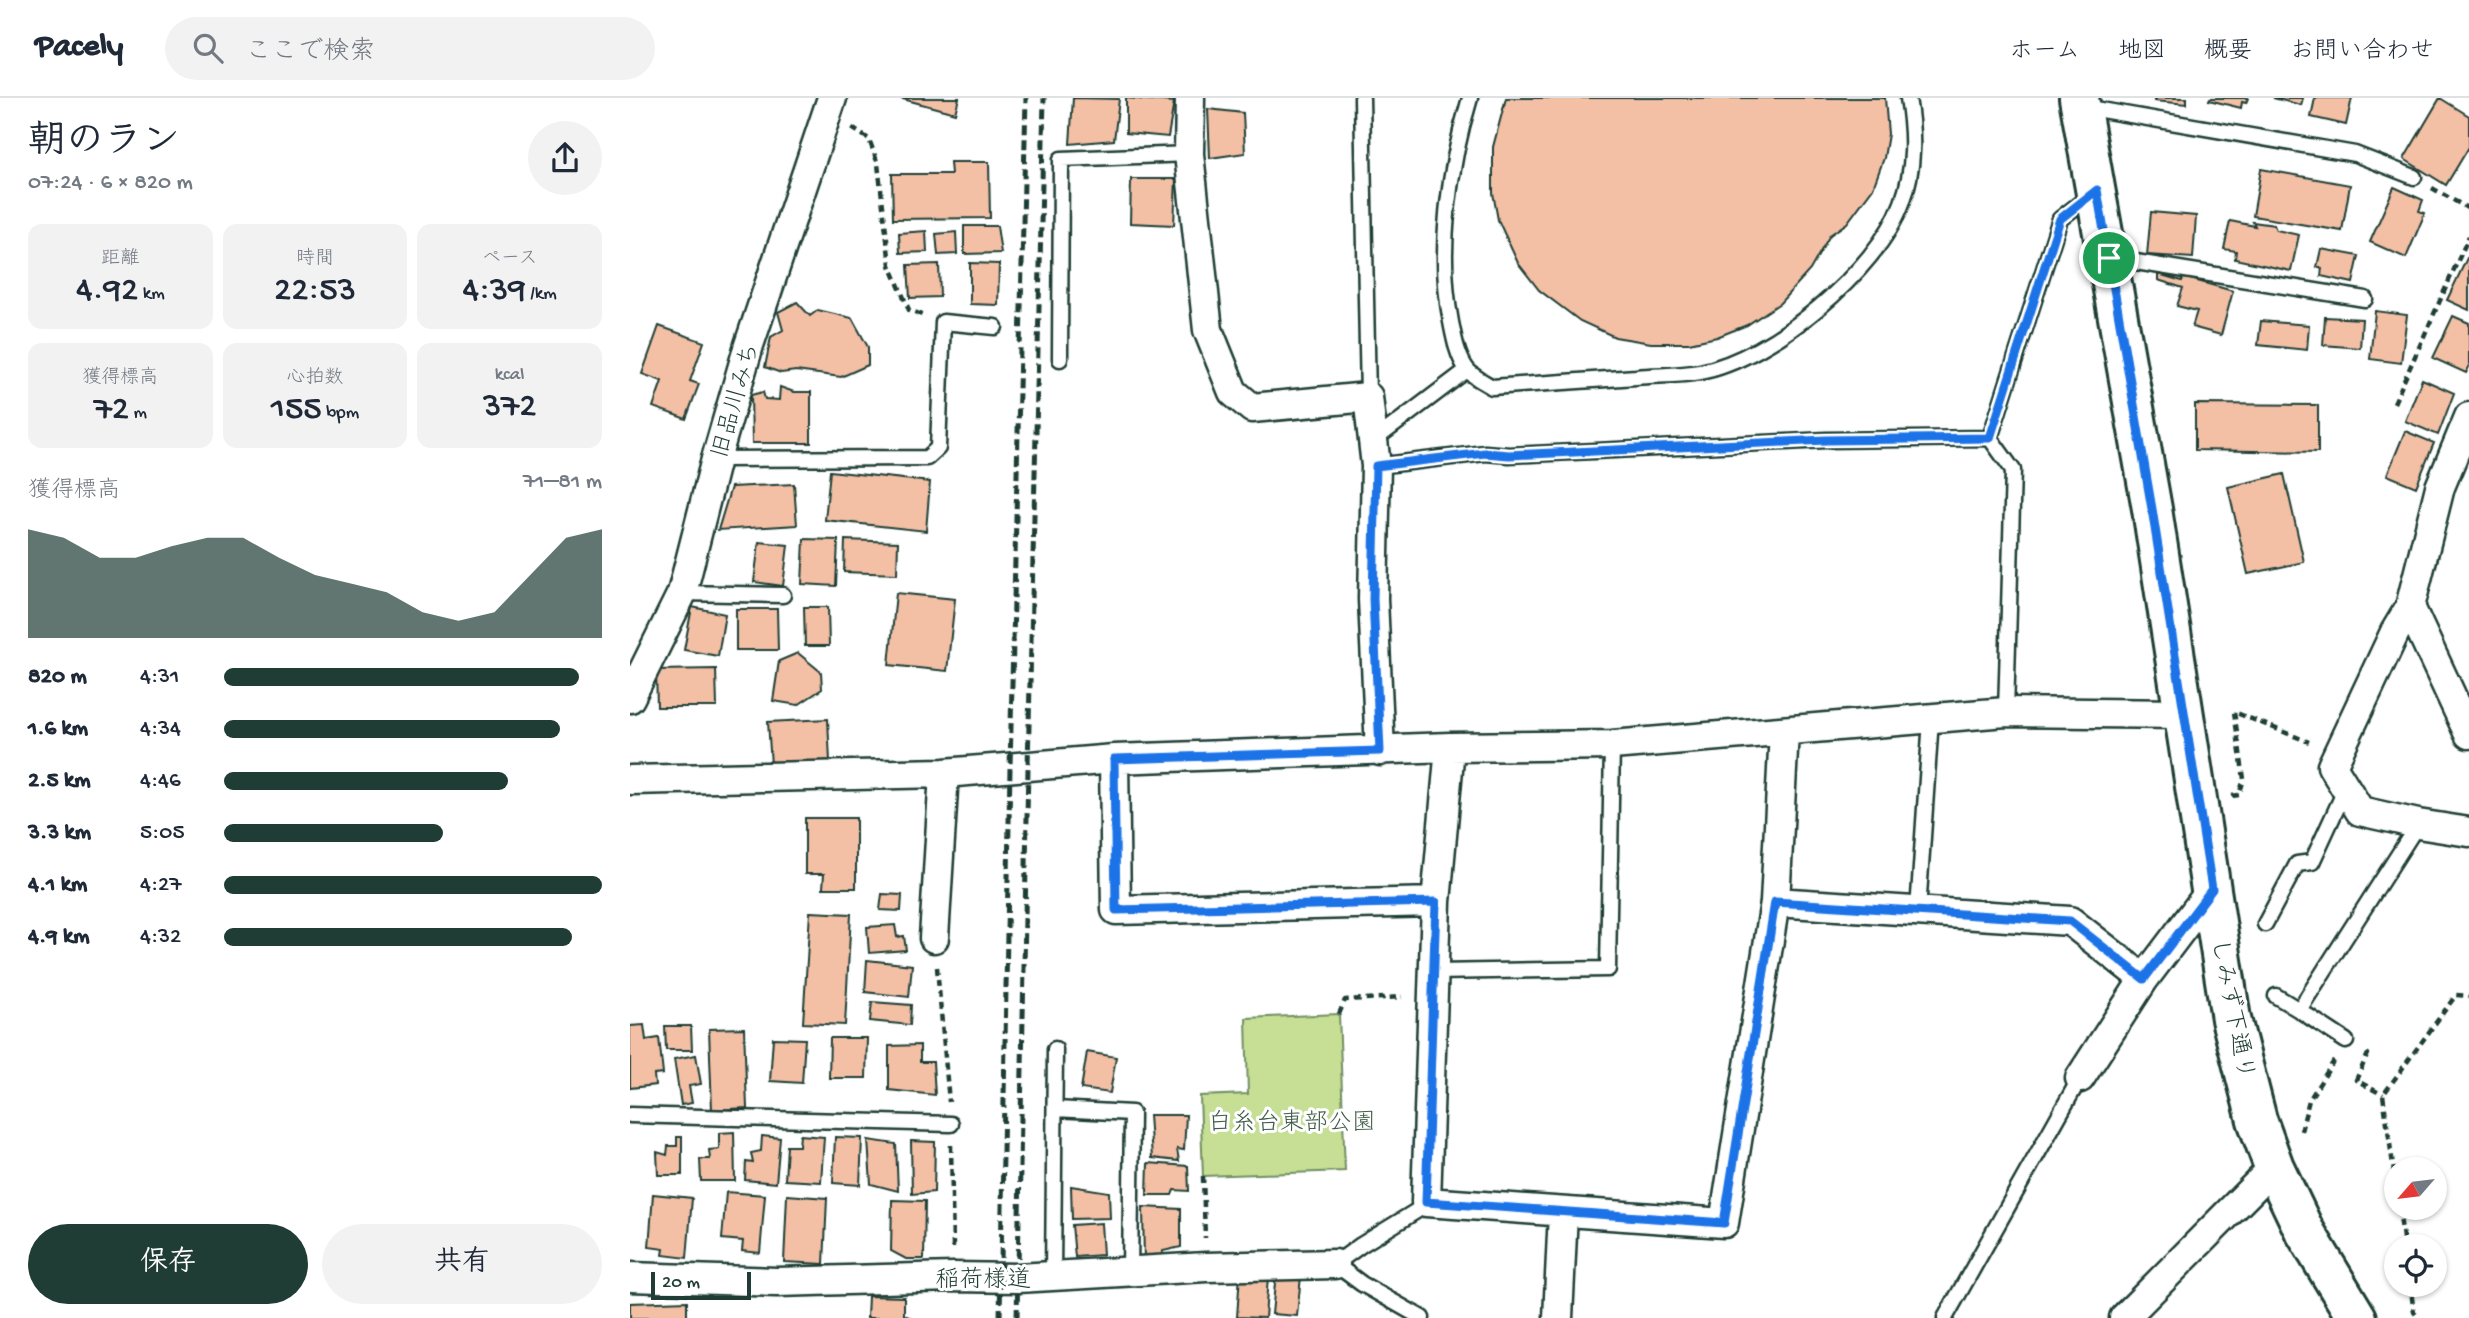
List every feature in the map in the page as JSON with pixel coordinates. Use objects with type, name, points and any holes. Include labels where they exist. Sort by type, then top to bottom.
[{"type":"street","points":[[1190,98],[1189,154],[1208,330],[1233,393],[1252,408],[1368,397],[1375,453],[1373,599],[1380,751]]},
{"type":"street","name":"しみず下通り","points":[[2080,102],[2109,258],[2231,1019],[2257,1120],[2287,1153],[2304,1230],[2357,1318]]},
{"type":"street","name":"旧品川みち","points":[[630,698],[682,593],[716,459],[749,345],[830,106]]},
{"type":"street","points":[[2469,417],[2440,487],[2410,607],[2336,752],[2332,766],[2360,811],[2469,832]]},
{"type":"street","points":[[2410,607],[2469,734]]},
{"type":"street","points":[[630,780],[944,773],[1114,759],[1450,747],[1612,745],[2006,712],[2184,714]]},
{"type":"street","points":[[1450,747],[1436,902],[1426,1202],[1724,1223],[1775,902],[1784,731]]},
{"type":"street","points":[[1114,759],[1116,910],[1436,902]]},
{"type":"street","points":[[934,938],[944,773]]},
{"type":"street","points":[[2080,1078],[2144,979],[2212,889]]},
{"type":"street","points":[[1775,902],[2070,921],[2144,979]]},
{"type":"street","points":[[2124,1318],[2287,1153]]},
{"type":"street","points":[[1558,1318],[1563,1212]]},
{"type":"street","name":"稲荷様道","points":[[630,1277],[777,1282],[1053,1277],[1206,1267],[1335,1264]]},
{"type":"lane","points":[[1362,98],[1368,397]]},
{"type":"lane","points":[[1470,98],[1463,120],[1444,227],[1446,298],[1455,342],[1467,370],[1492,387],[1700,372],[1752,354],[1800,324],[1864,264],[1893,224],[1903,201],[1913,156],[1914,132],[1908,98]]},
{"type":"lane","points":[[2080,102],[2355,154],[2414,177]]},
{"type":"lane","points":[[1060,359],[1061,159],[1189,154]]},
{"type":"lane","points":[[1990,438],[2060,219],[2097,190]]},
{"type":"lane","points":[[2109,258],[2365,299]]},
{"type":"lane","points":[[716,459],[927,458],[938,447],[943,322],[995,327]]},
{"type":"lane","points":[[1375,453],[1467,370]]},
{"type":"lane","points":[[1375,453],[1509,455],[1826,440],[1990,438]]},
{"type":"lane","points":[[1990,438],[2013,470],[2006,712]]},
{"type":"lane","points":[[682,593],[783,595]]},
{"type":"lane","points":[[1918,911],[1931,719]]},
{"type":"lane","points":[[1435,984],[1608,969],[1612,745]]},
{"type":"lane","points":[[2265,924],[2297,864],[2312,862],[2346,787]]},
{"type":"lane","points":[[2299,1010],[2418,824]]},
{"type":"lane","points":[[2276,996],[2346,1041]]},
{"type":"lane","points":[[1053,1277],[1055,1049]]},
{"type":"lane","points":[[1945,1318],[2080,1078]]},
{"type":"lane","points":[[1055,1109],[1132,1113],[1130,1272]]},
{"type":"lane","points":[[630,1115],[951,1124]]},
{"type":"lane","points":[[1422,1318],[1362,1284],[1335,1264],[1418,1210],[1426,1202]]},
{"type":"path","points":[[830,106],[869,139],[878,164],[890,265],[909,310],[943,322]]},
{"type":"path","points":[[2414,177],[2469,209]]},
{"type":"path","points":[[2394,404],[2469,236]]},
{"type":"path","points":[[2226,798],[2239,795],[2244,779],[2234,712],[2336,752]]},
{"type":"path","points":[[1339,1014],[1345,1000],[1435,984]]},
{"type":"path","points":[[2392,1157],[2383,1095],[2456,995],[2469,996]]},
{"type":"path","points":[[2287,1153],[2309,1100],[2346,1041],[2368,1054],[2356,1080],[2383,1095]]},
{"type":"path","points":[[1203,1176],[1206,1267]]},
{"type":"path","points":[[2412,1297],[2414,1312],[2419,1318]]},
{"type":"green space","name":"白糸台東部公園","points":[[1339,1014],[1345,1171],[1203,1176],[1200,1096],[1248,1094],[1246,1018]]},
{"type":"building","points":[[899,98],[959,98],[955,113]]},
{"type":"building","points":[[1073,98],[1119,99],[1114,140],[1070,144]]},
{"type":"building","points":[[1126,98],[1174,102],[1168,137],[1126,133]]},
{"type":"building","points":[[1506,98],[1885,98],[1888,134],[1884,158],[1873,188],[1847,223],[1830,235],[1810,270],[1780,303],[1747,325],[1717,337],[1689,343],[1651,343],[1615,337],[1580,321],[1539,290],[1518,263],[1498,220],[1493,193],[1493,147]]},
{"type":"building","points":[[2154,98],[2187,98],[2187,104],[2154,101]]},
{"type":"building","points":[[2248,98],[2246,103],[2242,102],[2241,108],[2209,100]]},
{"type":"building","points":[[2273,98],[2303,98],[2301,105]]},
{"type":"building","points":[[2315,98],[2352,98],[2346,125],[2311,117]]},
{"type":"building","points":[[2440,98],[2469,116],[2469,147],[2446,185],[2404,159]]},
{"type":"building","points":[[1208,109],[1243,113],[1245,153],[1210,158]]},
{"type":"building","points":[[950,162],[989,162],[990,218],[893,219],[892,174],[951,174]]},
{"type":"building","points":[[2261,169],[2350,185],[2342,231],[2253,216]]},
{"type":"building","points":[[1131,179],[1176,179],[1174,225],[1130,223]]},
{"type":"building","points":[[2394,187],[2423,200],[2419,211],[2425,213],[2406,258],[2370,242]]},
{"type":"building","points":[[2151,212],[2196,216],[2193,258],[2147,255]]},
{"type":"building","points":[[2230,221],[2255,226],[2253,222],[2274,225],[2276,230],[2299,235],[2291,271],[2235,259],[2236,251],[2224,249]]},
{"type":"building","points":[[964,226],[997,226],[1001,253],[964,254]]},
{"type":"building","points":[[926,231],[927,252],[900,253],[899,233]]},
{"type":"building","points":[[956,232],[957,254],[938,255],[936,234]]},
{"type":"building","points":[[2321,249],[2359,256],[2353,283],[2321,276],[2322,268],[2317,267]]},
{"type":"building","points":[[2467,258],[2469,259],[2469,310],[2447,300]]},
{"type":"building","points":[[970,263],[999,264],[998,305],[970,304]]},
{"type":"building","points":[[939,264],[940,297],[910,298],[908,265]]},
{"type":"building","points":[[2158,274],[2182,281],[2183,277],[2233,291],[2221,335],[2192,327],[2197,311],[2177,306],[2183,288],[2158,280]]},
{"type":"building","points":[[797,302],[810,316],[818,310],[852,318],[868,347],[868,365],[841,377],[796,371],[781,373],[765,367],[771,337],[783,330],[778,312]]},
{"type":"building","points":[[2375,311],[2407,315],[2401,363],[2370,359]]},
{"type":"building","points":[[2453,316],[2469,323],[2469,367],[2466,373],[2433,358]]},
{"type":"building","points":[[2325,317],[2362,319],[2360,348],[2323,345]]},
{"type":"building","points":[[2261,321],[2309,325],[2307,350],[2258,345]]},
{"type":"building","points":[[659,326],[704,342],[690,381],[699,384],[686,419],[653,407],[662,381],[642,374]]},
{"type":"building","points":[[2422,379],[2454,393],[2438,435],[2405,421]]},
{"type":"building","points":[[780,387],[794,392],[811,392],[811,443],[752,443],[751,395],[763,392],[765,399],[779,400]]},
{"type":"building","points":[[2195,404],[2318,405],[2318,452],[2195,450]]},
{"type":"building","points":[[2405,431],[2434,443],[2416,487],[2387,475]]},
{"type":"building","points":[[830,471],[930,482],[926,531],[825,520]]},
{"type":"building","points":[[2284,474],[2304,562],[2248,574],[2228,487]]},
{"type":"building","points":[[794,484],[797,525],[718,530],[731,487]]},
{"type":"building","points":[[804,539],[838,540],[836,586],[802,584]]},
{"type":"building","points":[[845,540],[898,542],[897,574],[844,572]]},
{"type":"building","points":[[759,542],[788,545],[783,586],[754,582]]},
{"type":"building","points":[[896,593],[955,599],[947,671],[889,665]]},
{"type":"building","points":[[692,607],[725,614],[718,656],[684,650]]},
{"type":"building","points":[[804,607],[828,607],[829,646],[805,646]]},
{"type":"building","points":[[736,609],[777,609],[778,650],[736,650]]},
{"type":"building","points":[[798,653],[821,672],[822,689],[798,705],[773,701],[779,661]]},
{"type":"building","points":[[716,669],[717,707],[657,707],[656,670]]},
{"type":"building","points":[[828,719],[830,762],[771,765],[768,722]]},
{"type":"building","points":[[805,818],[856,818],[856,888],[823,888],[824,874],[805,874]]},
{"type":"building","points":[[882,894],[902,895],[901,911],[880,910]]},
{"type":"building","points":[[810,912],[851,914],[845,1025],[803,1023]]},
{"type":"building","points":[[895,925],[897,937],[904,936],[906,950],[869,953],[867,927]]},
{"type":"building","points":[[867,960],[912,965],[909,997],[865,992]]},
{"type":"building","points":[[872,1002],[911,1005],[910,1025],[870,1021]]},
{"type":"building","points":[[644,1025],[646,1040],[659,1038],[663,1074],[654,1075],[655,1085],[630,1088],[630,1026]]},
{"type":"building","points":[[665,1026],[691,1026],[692,1050],[666,1050]]},
{"type":"building","points":[[744,1028],[747,1108],[712,1110],[709,1029]]},
{"type":"building","points":[[773,1038],[805,1039],[802,1083],[770,1081]]},
{"type":"building","points":[[830,1038],[867,1038],[866,1078],[829,1078]]},
{"type":"building","points":[[920,1045],[920,1062],[933,1062],[935,1095],[889,1090],[889,1046]]},
{"type":"building","points":[[1087,1052],[1116,1057],[1110,1093],[1081,1089]]},
{"type":"building","points":[[696,1055],[701,1084],[689,1086],[692,1103],[681,1105],[674,1059]]},
{"type":"building","points":[[1149,1115],[1186,1115],[1184,1150],[1177,1149],[1179,1161],[1152,1158]]},
{"type":"building","points":[[734,1132],[735,1181],[701,1181],[700,1159],[710,1159],[709,1150],[719,1149],[719,1133]]},
{"type":"building","points":[[800,1135],[824,1137],[821,1182],[785,1180],[787,1146],[799,1146]]},
{"type":"building","points":[[762,1136],[780,1138],[776,1183],[745,1180],[746,1162],[753,1163],[751,1153],[761,1151]]},
{"type":"building","points":[[677,1137],[682,1137],[682,1175],[658,1175],[657,1152],[667,1155],[668,1146],[677,1146]]},
{"type":"building","points":[[835,1137],[862,1138],[860,1185],[833,1183]]},
{"type":"building","points":[[868,1140],[896,1144],[898,1191],[871,1184]]},
{"type":"building","points":[[911,1141],[935,1142],[934,1192],[912,1194]]},
{"type":"building","points":[[1148,1163],[1188,1166],[1189,1191],[1174,1190],[1172,1195],[1147,1195]]},
{"type":"building","points":[[1071,1186],[1109,1192],[1110,1218],[1072,1219]]},
{"type":"building","points":[[726,1192],[765,1195],[760,1253],[742,1251],[743,1241],[722,1239]]},
{"type":"building","points":[[653,1194],[692,1198],[687,1258],[663,1255],[664,1249],[649,1247]]},
{"type":"building","points":[[787,1195],[827,1198],[824,1264],[784,1262]]},
{"type":"building","points":[[892,1200],[925,1201],[924,1259],[906,1259],[891,1251]]},
{"type":"building","points":[[1143,1207],[1181,1209],[1181,1247],[1163,1251],[1161,1259],[1144,1262]]},
{"type":"building","points":[[1101,1223],[1103,1255],[1075,1257],[1072,1225]]},
{"type":"building","points":[[1276,1273],[1301,1276],[1297,1316],[1272,1314]]},
{"type":"building","points":[[1240,1274],[1268,1276],[1265,1318],[1237,1317]]},
{"type":"building","points":[[868,1296],[904,1297],[904,1315],[911,1318],[867,1318]]},
{"type":"building","points":[[687,1301],[687,1318],[630,1318],[630,1303]]},
{"type":"railway","points":[[1000,1318],[1026,98]]},
{"type":"railway","points":[[1017,1318],[1044,98]]},
{"type":"route","points":[[2097,190],[2109,258],[2212,889],[2144,979],[2070,921],[1775,902],[1724,1223],[1426,1202],[1436,902],[1116,910],[1114,759],[1380,751],[1373,599],[1376,466],[1485,453],[1509,455],[1826,440],[1990,438],[2060,219],[2097,190]]}]
